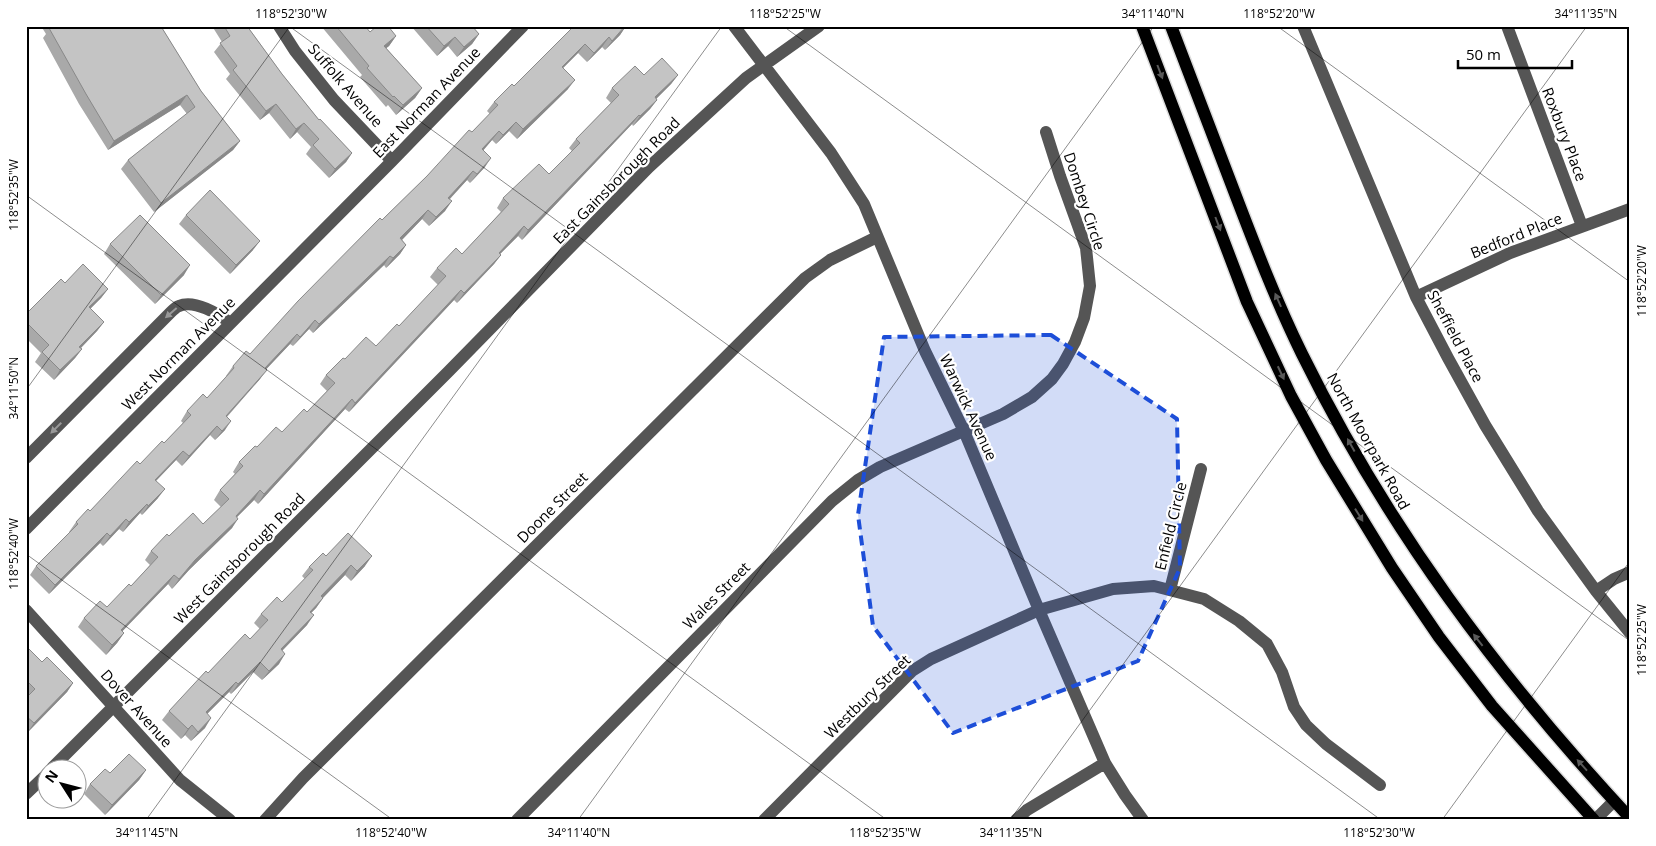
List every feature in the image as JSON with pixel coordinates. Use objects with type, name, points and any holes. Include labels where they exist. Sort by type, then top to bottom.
[{"type":"main road","points":[[1142,26],[1247,302],[1291,396],[1326,460],[1392,568],[1439,637],[1492,706],[1594,820]]},
{"type":"main road","name":"North Moorpark Road","points":[[1171,26],[1264,270],[1301,353],[1365,471],[1405,536],[1475,636],[1557,737],[1630,818]]},
{"type":"street","name":"Suffolk Avenue","points":[[279,26],[295,51],[334,100],[392,161]]},
{"type":"street","name":"Warwick Avenue","points":[[734,26],[831,153],[864,204],[925,351],[964,431],[1105,763],[1143,820]]},
{"type":"street","name":"East Gainsborough Road","points":[[449,371],[649,168],[746,78],[763,64],[819,26]]},
{"type":"street","name":"Sheffield Place","points":[[1303,26],[1416,297],[1485,426],[1538,511],[1596,591],[1630,633]]},
{"type":"street","name":"Roxbury Place","points":[[1507,26],[1582,226]]},
{"type":"street","name":"East Norman Avenue","points":[[352,200],[392,161],[515,29]]},
{"type":"street","name":"Dombey Circle","points":[[964,431],[1003,414],[1032,397],[1052,379],[1075,342],[1084,318],[1090,286],[1086,248],[1046,132]]},
{"type":"street","name":"West Norman Avenue","points":[[26,529],[352,200]]},
{"type":"street","name":"Bedford Place","points":[[1416,297],[1510,253],[1630,209]]},
{"type":"street","name":"Doone Street","points":[[265,820],[303,778],[805,278],[830,260],[877,237]]},
{"type":"street","points":[[26,458],[179,306],[190,304],[216,312],[230,323]]},
{"type":"street","name":"West Gainsborough Road","points":[[62,758],[449,371]]},
{"type":"street","name":"Wales Street","points":[[517,820],[832,501],[858,480],[880,467],[964,431]]},
{"type":"street","name":"Enfield Circle","points":[[1170,590],[1201,469]]},
{"type":"street","points":[[1596,591],[1614,579],[1630,572]]},
{"type":"street","name":"Westbury Street","points":[[764,820],[912,671],[931,659],[1039,610],[1113,589],[1154,586],[1204,598],[1261,638],[1276,658],[1294,708],[1306,725],[1326,744],[1380,786]]},
{"type":"street","name":"Dover Avenue","points":[[26,610],[180,780],[230,820]]},
{"type":"street","points":[[1016,820],[1027,810],[1105,763]]},
{"type":"street","points":[[26,794],[38,783]]},
{"type":"street","points":[[1594,820],[1614,801]]},
{"type":"highlighted area","points":[[1051,335],[1177,419],[1180,568],[1138,661],[953,733],[873,626],[858,515],[884,337]]},
{"type":"building","points":[[53,26],[163,26],[162,28],[201,91],[240,141],[161,203],[128,160],[195,107],[187,95],[114,141],[49,28]]},
{"type":"building","points":[[224,26],[247,26],[319,120],[352,153],[335,169],[313,145],[319,139],[304,123],[296,129],[276,104],[266,111],[233,70],[237,66],[220,43],[230,36]]},
{"type":"building","points":[[336,26],[365,26],[370,32],[377,26],[388,26],[396,36],[384,46],[422,88],[403,105],[393,97],[367,68],[369,66]]},
{"type":"building","points":[[426,26],[472,26],[479,34],[464,47],[455,37],[444,46]]},
{"type":"building","points":[[574,26],[625,26],[612,41],[609,37],[594,53],[585,44],[562,67],[575,80],[523,129],[516,122],[503,135],[499,131],[482,149],[491,158],[477,174],[473,171],[448,198],[452,201],[436,217],[428,210],[400,238],[406,245],[393,258],[390,256],[319,324],[315,320],[300,337],[297,334],[265,368],[267,370],[226,416],[231,421],[222,431],[217,426],[189,456],[183,451],[155,480],[165,489],[129,522],[126,519],[110,536],[107,533],[55,585],[36,566],[78,524],[76,522],[88,509],[90,511],[137,461],[140,464],[162,441],[164,443],[191,415],[187,411],[203,394],[207,398],[234,368],[233,366],[246,351],[250,354],[298,301],[380,218],[382,220],[427,176],[469,130],[472,132],[498,105],[494,102],[512,84],[514,86]]},
{"type":"building","points":[[662,58],[678,75],[655,97],[657,100],[639,115],[528,230],[524,226],[499,253],[501,255],[464,293],[461,290],[355,403],[352,399],[264,494],[260,490],[236,516],[238,519],[195,560],[179,579],[174,575],[121,630],[124,633],[112,645],[84,618],[100,601],[107,607],[129,584],[131,586],[158,557],[151,551],[167,534],[169,536],[193,513],[203,524],[229,499],[220,490],[243,466],[239,462],[276,427],[282,432],[304,409],[307,412],[335,383],[326,375],[366,337],[376,346],[397,324],[399,326],[446,276],[437,268],[456,248],[462,254],[509,204],[503,198],[539,164],[549,174],[580,143],[576,139],[619,95],[612,88],[635,66],[644,75]]},
{"type":"building","points":[[210,190],[260,241],[236,265],[186,215]]},
{"type":"building","points":[[140,215],[190,265],[161,295],[110,244]]},
{"type":"building","points":[[83,264],[108,289],[89,307],[104,322],[79,347],[82,349],[60,370],[42,352],[49,345],[26,322],[26,314],[61,279],[65,283]]},
{"type":"building","points":[[348,533],[372,556],[357,571],[351,565],[321,596],[323,598],[310,612],[314,615],[281,649],[285,654],[269,671],[260,662],[238,684],[236,682],[206,712],[211,718],[198,732],[192,725],[188,729],[169,711],[206,671],[208,673],[245,634],[250,639],[268,620],[261,614],[277,597],[282,602],[313,570],[309,567],[323,553],[326,556]]},
{"type":"building","points":[[26,646],[42,662],[47,657],[73,683],[34,723],[26,716],[26,698],[35,689],[26,680]]},
{"type":"building","points":[[129,754],[146,770],[112,805],[90,784],[105,769],[110,773]]}]
